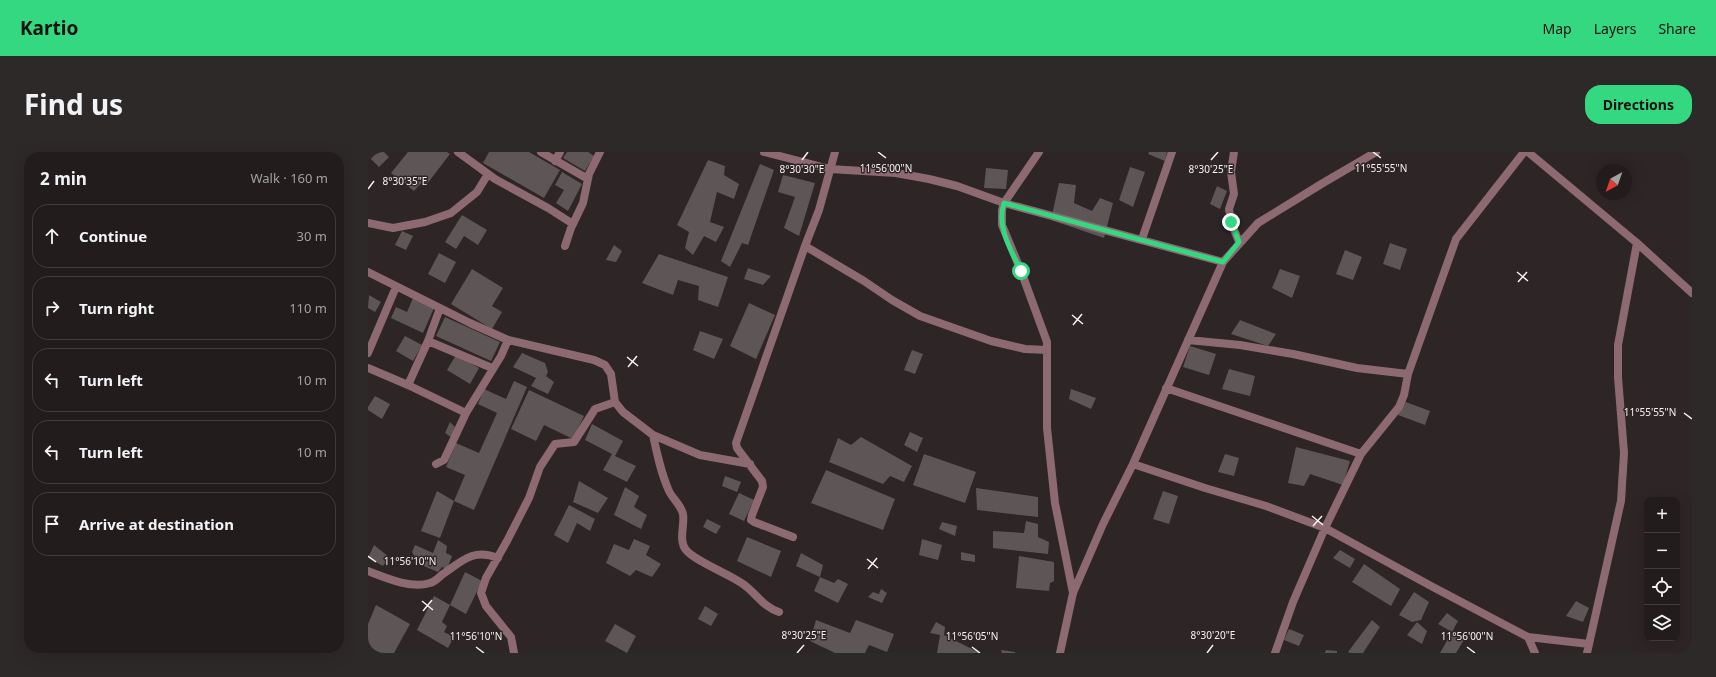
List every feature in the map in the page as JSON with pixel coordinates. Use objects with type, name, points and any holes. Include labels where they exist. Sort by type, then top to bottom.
[{"type":"street","points":[[458,152],[488,174],[573,224]]},
{"type":"street","points":[[541,152],[588,179]]},
{"type":"street","points":[[555,161],[560,152]]},
{"type":"street","points":[[565,246],[583,203],[588,179],[600,152]]},
{"type":"street","points":[[764,152],[830,169],[896,173],[929,178],[957,186],[1004,203],[1223,262]]},
{"type":"street","points":[[793,537],[752,520],[763,487],[762,481],[737,448],[736,443],[804,246],[819,210],[834,152]]},
{"type":"street","points":[[1038,152],[1004,203],[1002,210],[1002,225],[1047,342],[1047,428],[1054,496],[1073,593]]},
{"type":"street","points":[[1142,239],[1172,152]]},
{"type":"street","points":[[1234,152],[1231,172],[1234,194],[1229,209],[1231,222],[1239,242]]},
{"type":"street","points":[[1060,653],[1073,593],[1103,524],[1133,464],[1223,262],[1239,242],[1258,223],[1328,179],[1376,152]]},
{"type":"street","points":[[1275,653],[1293,602],[1325,528],[1361,454],[1399,407],[1404,395],[1408,374],[1456,238],[1524,152]]},
{"type":"street","points":[[1528,152],[1637,243],[1692,293]]},
{"type":"street","points":[[368,223],[393,228],[425,222],[451,213],[477,192],[488,174]]},
{"type":"street","points":[[1587,653],[1621,501],[1624,453],[1618,377],[1618,345],[1637,243]]},
{"type":"street","points":[[804,246],[864,280],[892,300],[920,316],[991,341],[1024,349],[1047,350]]},
{"type":"street","points":[[368,272],[470,323],[508,340],[594,360],[605,366],[611,374],[615,402],[623,412],[635,420],[639,426],[653,435],[700,455],[750,464]]},
{"type":"street","points":[[368,353],[396,287]]},
{"type":"street","points":[[408,385],[428,341],[440,308]]},
{"type":"street","points":[[436,464],[444,460],[466,413],[508,340]]},
{"type":"street","points":[[1188,340],[1240,345],[1293,354],[1357,368],[1408,374]]},
{"type":"street","points":[[428,341],[492,368]]},
{"type":"street","points":[[368,368],[408,385],[466,413]]},
{"type":"street","points":[[1166,388],[1361,454]]},
{"type":"street","points":[[513,653],[511,637],[486,606],[481,593],[486,578],[529,498],[540,467],[555,444],[574,442],[595,409],[615,402]]},
{"type":"street","points":[[653,435],[658,459],[670,492],[683,513],[683,543],[686,549],[704,562],[745,585],[764,605],[771,610],[778,612]]},
{"type":"street","points":[[1133,464],[1205,488],[1266,506],[1325,528],[1437,590],[1528,637],[1589,644]]},
{"type":"street","points":[[368,571],[386,578],[419,585],[432,582],[467,557],[478,554],[488,554],[498,558]]},
{"type":"street","points":[[1528,637],[1535,653]]},
{"type":"building","points":[[368,152],[384,152],[389,157],[379,167],[368,156]]},
{"type":"building","points":[[408,152],[447,152],[450,154],[427,184],[423,181],[414,191],[391,173]]},
{"type":"building","points":[[489,152],[529,152],[560,170],[544,198],[483,163]]},
{"type":"building","points":[[567,152],[588,152],[594,156],[585,171],[563,158]]},
{"type":"building","points":[[1149,152],[1167,152],[1165,161],[1148,154]]},
{"type":"building","points":[[708,160],[725,166],[724,175],[739,184],[734,199],[717,192],[710,222],[724,227],[716,242],[704,236],[693,255],[685,248],[689,232],[677,225]]},
{"type":"building","points":[[760,164],[774,170],[748,245],[742,243],[730,267],[721,261]]},
{"type":"building","points":[[1130,167],[1145,172],[1133,207],[1119,200]]},
{"type":"building","points":[[986,168],[1008,170],[1006,189],[984,188]]},
{"type":"building","points":[[562,172],[582,184],[568,211],[556,203],[564,190],[555,185]]},
{"type":"building","points":[[783,175],[815,183],[799,236],[784,228],[795,197],[778,192]]},
{"type":"building","points":[[1059,183],[1076,185],[1074,203],[1092,211],[1100,198],[1113,203],[1104,238],[1051,220]]},
{"type":"building","points":[[1217,186],[1227,191],[1220,209],[1210,204]]},
{"type":"building","points":[[462,215],[487,230],[478,245],[464,236],[456,249],[445,242]]},
{"type":"building","points":[[402,231],[413,236],[406,250],[395,245]]},
{"type":"building","points":[[1390,243],[1407,249],[1400,270],[1383,264]]},
{"type":"building","points":[[614,245],[622,251],[616,262],[606,260]]},
{"type":"building","points":[[1345,250],[1362,257],[1353,280],[1336,274]]},
{"type":"building","points":[[439,253],[456,262],[445,283],[428,274]]},
{"type":"building","points":[[659,254],[728,277],[718,307],[698,300],[699,286],[678,280],[673,295],[642,283]]},
{"type":"building","points":[[748,268],[771,276],[763,285],[744,279]]},
{"type":"building","points":[[472,269],[503,288],[492,306],[502,312],[492,329],[451,304]]},
{"type":"building","points":[[1280,269],[1300,276],[1292,298],[1272,288]]},
{"type":"building","points":[[369,295],[381,302],[375,312],[368,308]]},
{"type":"building","points":[[413,298],[434,308],[423,333],[391,318],[396,307],[407,312]]},
{"type":"building","points":[[749,303],[775,315],[756,359],[730,346]]},
{"type":"building","points":[[445,317],[500,342],[491,361],[436,336]]},
{"type":"building","points":[[1240,320],[1276,334],[1268,346],[1231,334]]},
{"type":"building","points":[[700,331],[723,339],[714,359],[693,350]]},
{"type":"building","points":[[405,336],[422,345],[413,361],[396,351]]},
{"type":"building","points":[[1190,346],[1216,354],[1209,375],[1183,367]]},
{"type":"building","points":[[912,350],[923,354],[915,374],[904,370]]},
{"type":"building","points":[[522,353],[545,363],[548,372],[546,376],[554,382],[548,394],[531,386],[536,378],[513,367]]},
{"type":"building","points":[[456,355],[479,368],[470,384],[447,370]]},
{"type":"building","points":[[1229,369],[1255,376],[1250,396],[1222,389]]},
{"type":"building","points":[[514,381],[527,387],[474,510],[454,501],[465,475],[446,467],[456,443],[479,453],[497,413],[478,404],[484,389],[506,399]]},
{"type":"building","points":[[1071,389],[1096,398],[1091,409],[1069,399]]},
{"type":"building","points":[[529,390],[584,416],[573,439],[544,425],[536,441],[511,429]]},
{"type":"building","points":[[375,396],[390,404],[382,419],[368,410],[368,407]]},
{"type":"building","points":[[1403,401],[1430,411],[1425,425],[1398,415]]},
{"type":"building","points":[[450,422],[455,427],[451,437],[445,433]]},
{"type":"building","points":[[592,424],[623,441],[615,456],[636,466],[627,482],[603,470],[612,454],[585,440]]},
{"type":"building","points":[[910,432],[923,438],[917,452],[904,445]]},
{"type":"building","points":[[861,437],[912,466],[904,482],[890,476],[883,484],[829,462],[838,438],[851,445]]},
{"type":"building","points":[[1296,447],[1350,461],[1343,485],[1310,474],[1304,486],[1288,483]]},
{"type":"building","points":[[924,454],[976,472],[965,503],[913,485]]},
{"type":"building","points":[[1225,454],[1239,458],[1234,476],[1218,472]]},
{"type":"building","points":[[826,470],[895,499],[883,530],[811,503]]},
{"type":"building","points":[[725,476],[741,482],[737,492],[722,486]]},
{"type":"building","points":[[579,481],[608,498],[598,513],[573,502]]},
{"type":"building","points":[[625,487],[639,496],[634,507],[647,515],[641,529],[614,515]]},
{"type":"building","points":[[976,488],[1038,497],[1038,517],[977,510]]},
{"type":"building","points":[[437,491],[454,501],[440,538],[421,531]]},
{"type":"building","points":[[1163,491],[1178,496],[1169,524],[1153,519]]},
{"type":"building","points":[[739,493],[754,500],[744,521],[729,514]]},
{"type":"building","points":[[569,505],[595,519],[590,531],[577,523],[568,543],[554,535]]},
{"type":"building","points":[[707,519],[721,526],[716,534],[703,527]]},
{"type":"building","points":[[1026,521],[1038,524],[1038,537],[1049,542],[1048,554],[993,548],[993,531],[1024,533]]},
{"type":"building","points":[[942,522],[957,526],[955,536],[939,529]]},
{"type":"building","points":[[747,537],[781,551],[771,577],[737,561]]},
{"type":"building","points":[[634,539],[650,546],[646,555],[661,564],[652,577],[636,570],[630,576],[606,563],[614,544],[629,550]]},
{"type":"building","points":[[922,539],[942,545],[938,560],[919,555]]},
{"type":"building","points":[[438,540],[447,546],[446,553],[452,556],[447,569],[442,567],[438,572],[419,564],[412,552],[415,545],[433,553]]},
{"type":"building","points":[[374,545],[389,557],[383,566],[368,558]]},
{"type":"building","points":[[1340,550],[1355,559],[1350,568],[1333,558]]},
{"type":"building","points":[[961,552],[975,555],[975,562],[961,560]]},
{"type":"building","points":[[801,553],[823,565],[820,577],[796,566]]},
{"type":"building","points":[[1019,556],[1054,562],[1054,581],[1050,583],[1049,591],[1016,588]]},
{"type":"building","points":[[1364,564],[1400,589],[1391,606],[1352,582]]},
{"type":"building","points":[[465,572],[482,581],[466,614],[450,605]]},
{"type":"building","points":[[820,577],[834,583],[838,579],[848,584],[838,603],[814,591]]},
{"type":"building","points":[[881,589],[887,593],[882,603],[868,597],[873,592],[879,594]]},
{"type":"building","points":[[1414,592],[1429,602],[1421,620],[1412,622],[1399,615]]},
{"type":"building","points":[[434,596],[450,605],[442,622],[447,626],[444,632],[454,637],[448,648],[417,630]]},
{"type":"building","points":[[1576,601],[1589,608],[1583,622],[1566,616]]},
{"type":"building","points":[[376,605],[410,624],[394,653],[368,653],[368,624]]},
{"type":"building","points":[[705,606],[718,614],[711,626],[698,619]]},
{"type":"building","points":[[1447,613],[1458,621],[1452,632],[1438,624]]},
{"type":"building","points":[[816,620],[850,633],[856,620],[894,634],[887,652],[869,645],[865,653],[835,653],[810,641]]},
{"type":"building","points":[[1372,620],[1380,627],[1363,653],[1348,652]]},
{"type":"building","points":[[936,622],[945,627],[944,635],[978,653],[937,653],[940,635],[930,633]]},
{"type":"building","points":[[1417,622],[1427,631],[1422,644],[1407,635]]},
{"type":"building","points":[[615,624],[636,636],[627,653],[605,641]]},
{"type":"building","points":[[1289,629],[1304,635],[1299,646],[1284,640]]},
{"type":"building","points":[[1452,632],[1465,638],[1456,653],[1440,653]]},
{"type":"building","points":[[1001,650],[1015,652],[1015,653],[1002,653]]},
{"type":"building","points":[[1326,650],[1337,651],[1337,653],[1325,653]]},
{"type":"route","points":[[1021,271],[1002,225],[1002,210],[1004,203],[1223,262],[1239,242],[1231,222]]}]
